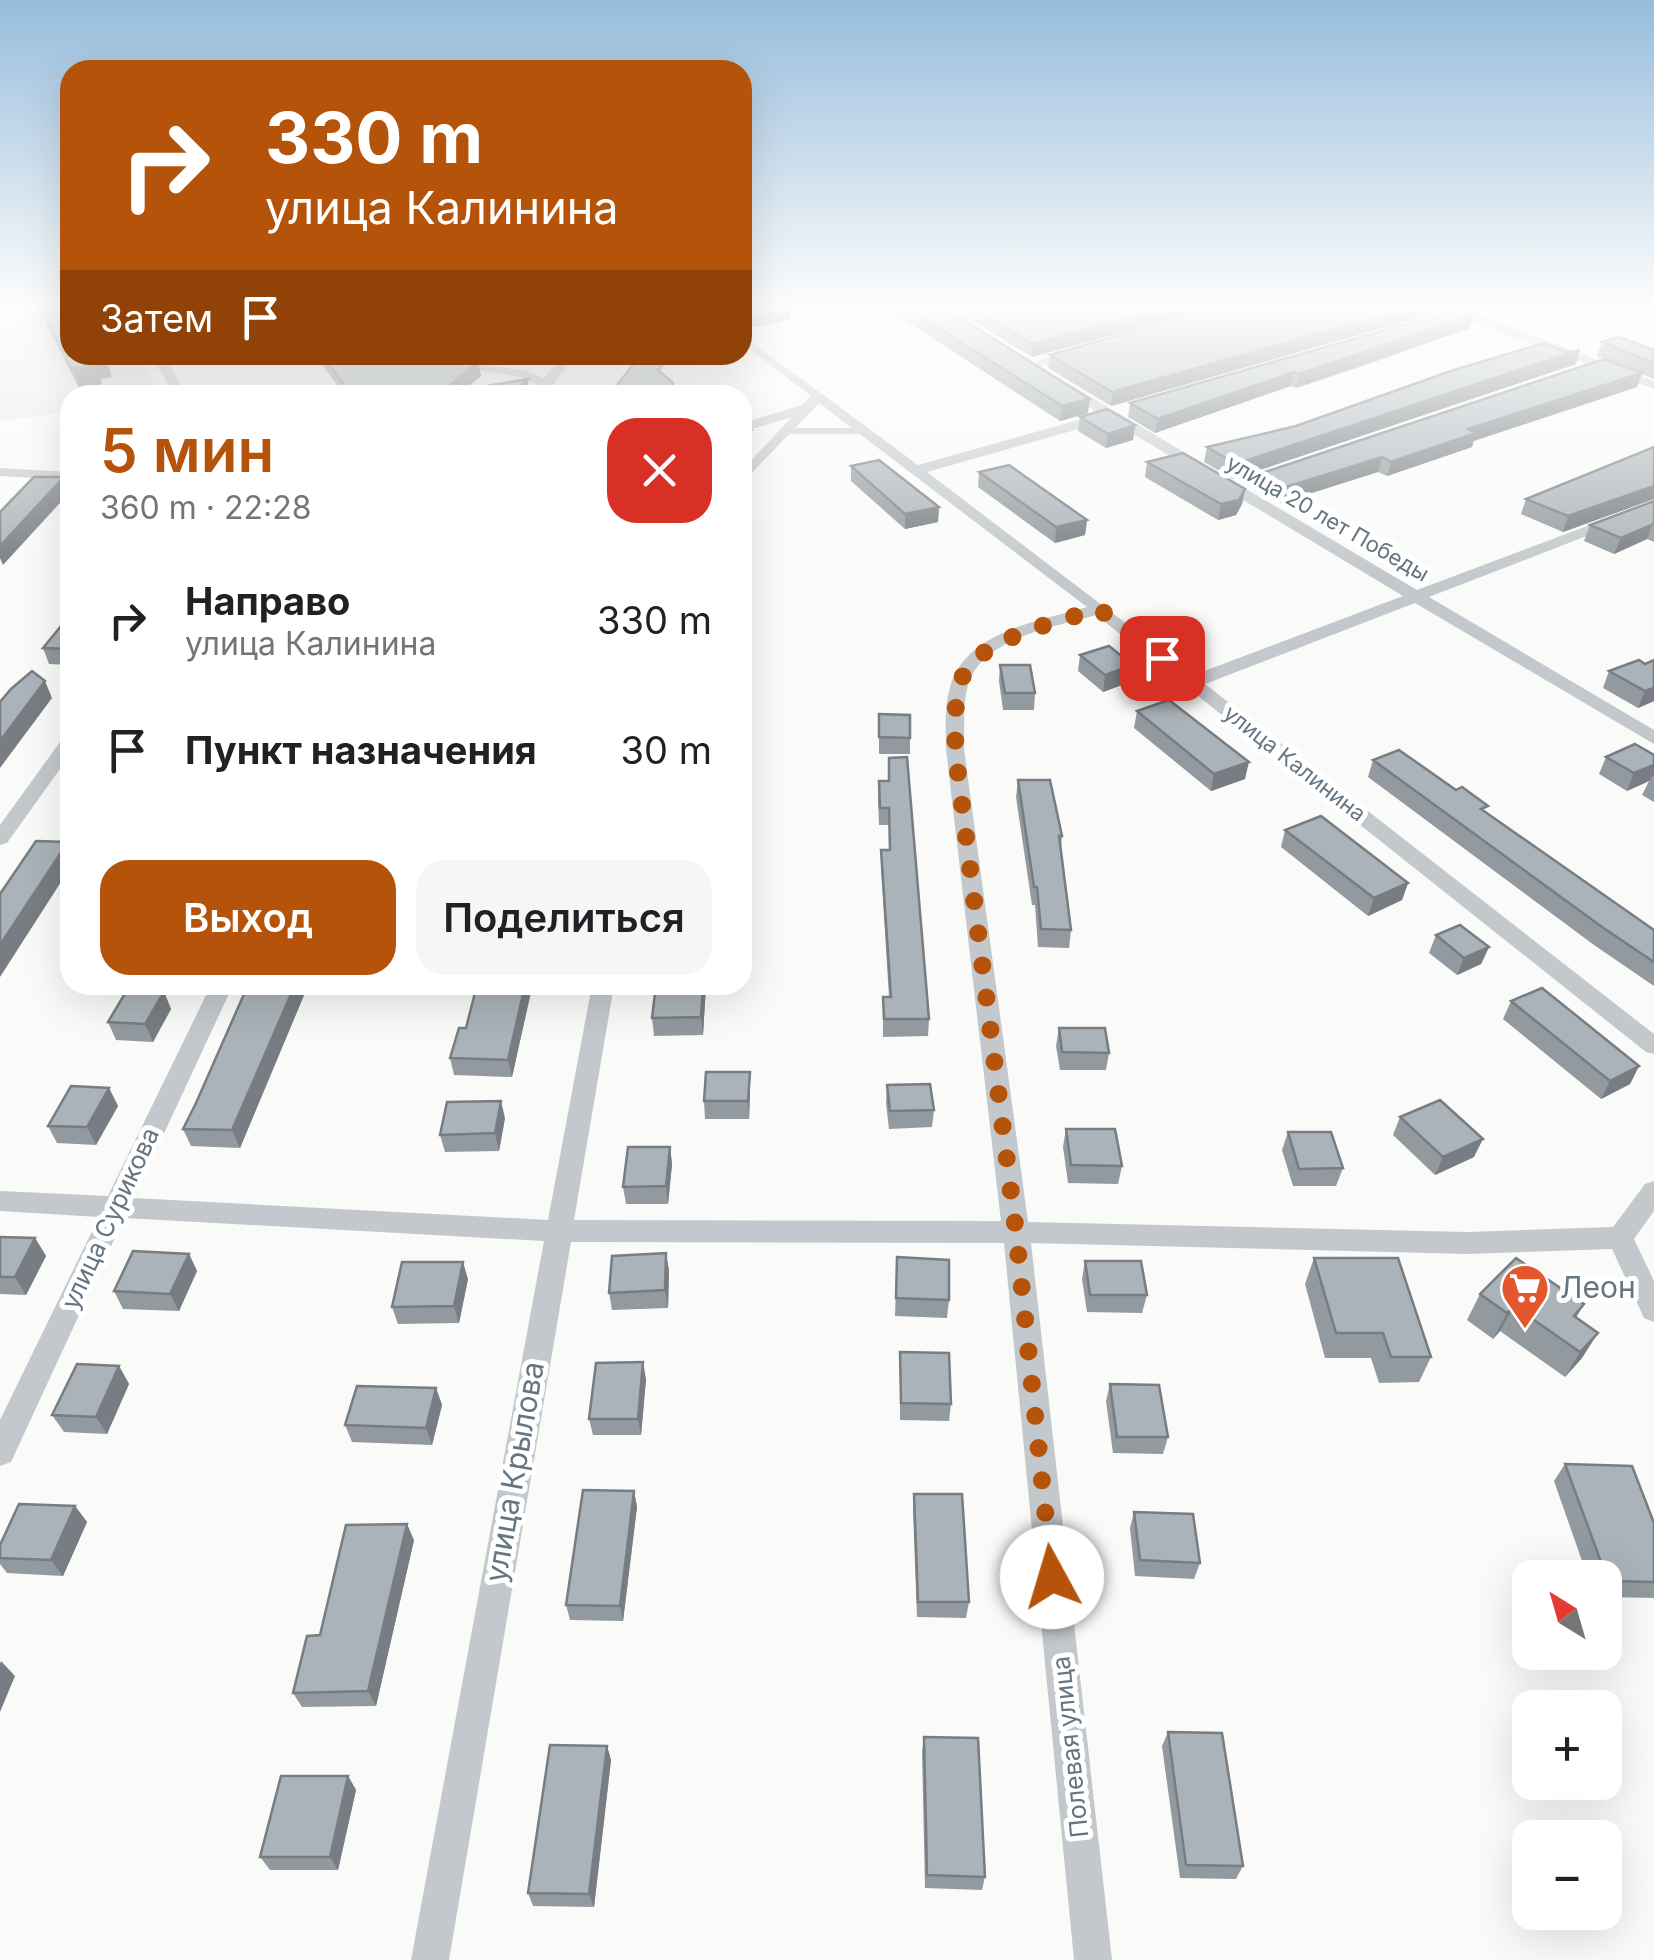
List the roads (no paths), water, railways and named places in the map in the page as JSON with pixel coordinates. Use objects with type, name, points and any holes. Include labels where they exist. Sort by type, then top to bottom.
[{"type":"street","name":"улица Калинина","points":[[809,395],[866,431],[1099,609],[1654,1046]]},
{"type":"street","name":"улица 20 лет Победы","points":[[1077,395],[1652,736]]},
{"type":"street","points":[[752,424],[815,401]]},
{"type":"street","points":[[752,468],[815,401]]},
{"type":"street","points":[[917,470],[1129,410]]},
{"type":"street","points":[[0,472],[60,475]]},
{"type":"street","points":[[0,492],[19,473]]},
{"type":"street","points":[[1231,488],[1249,482]]},
{"type":"street","points":[[1193,682],[1654,504]]},
{"type":"street","name":"Полевая улица","points":[[1092,1960],[1016,1232],[955,749],[959,692],[972,660],[988,648],[1099,609]]},
{"type":"street","points":[[0,839],[60,756]]},
{"type":"street","name":"улица Сурикова","points":[[0,1452],[217,995]]},
{"type":"street","name":"улица Крылова","points":[[430,1960],[601,995]]},
{"type":"street","points":[[1620,1238],[1654,1191]]},
{"type":"street","points":[[0,1201],[558,1231],[1016,1232],[1468,1242],[1620,1238],[1654,1215]]},
{"type":"street","points":[[1620,1238],[1654,1310]]},
{"type":"lane","points":[[787,431],[866,431]]},
{"type":"place","name":"Леон","points":[[1525,1330]]}]
